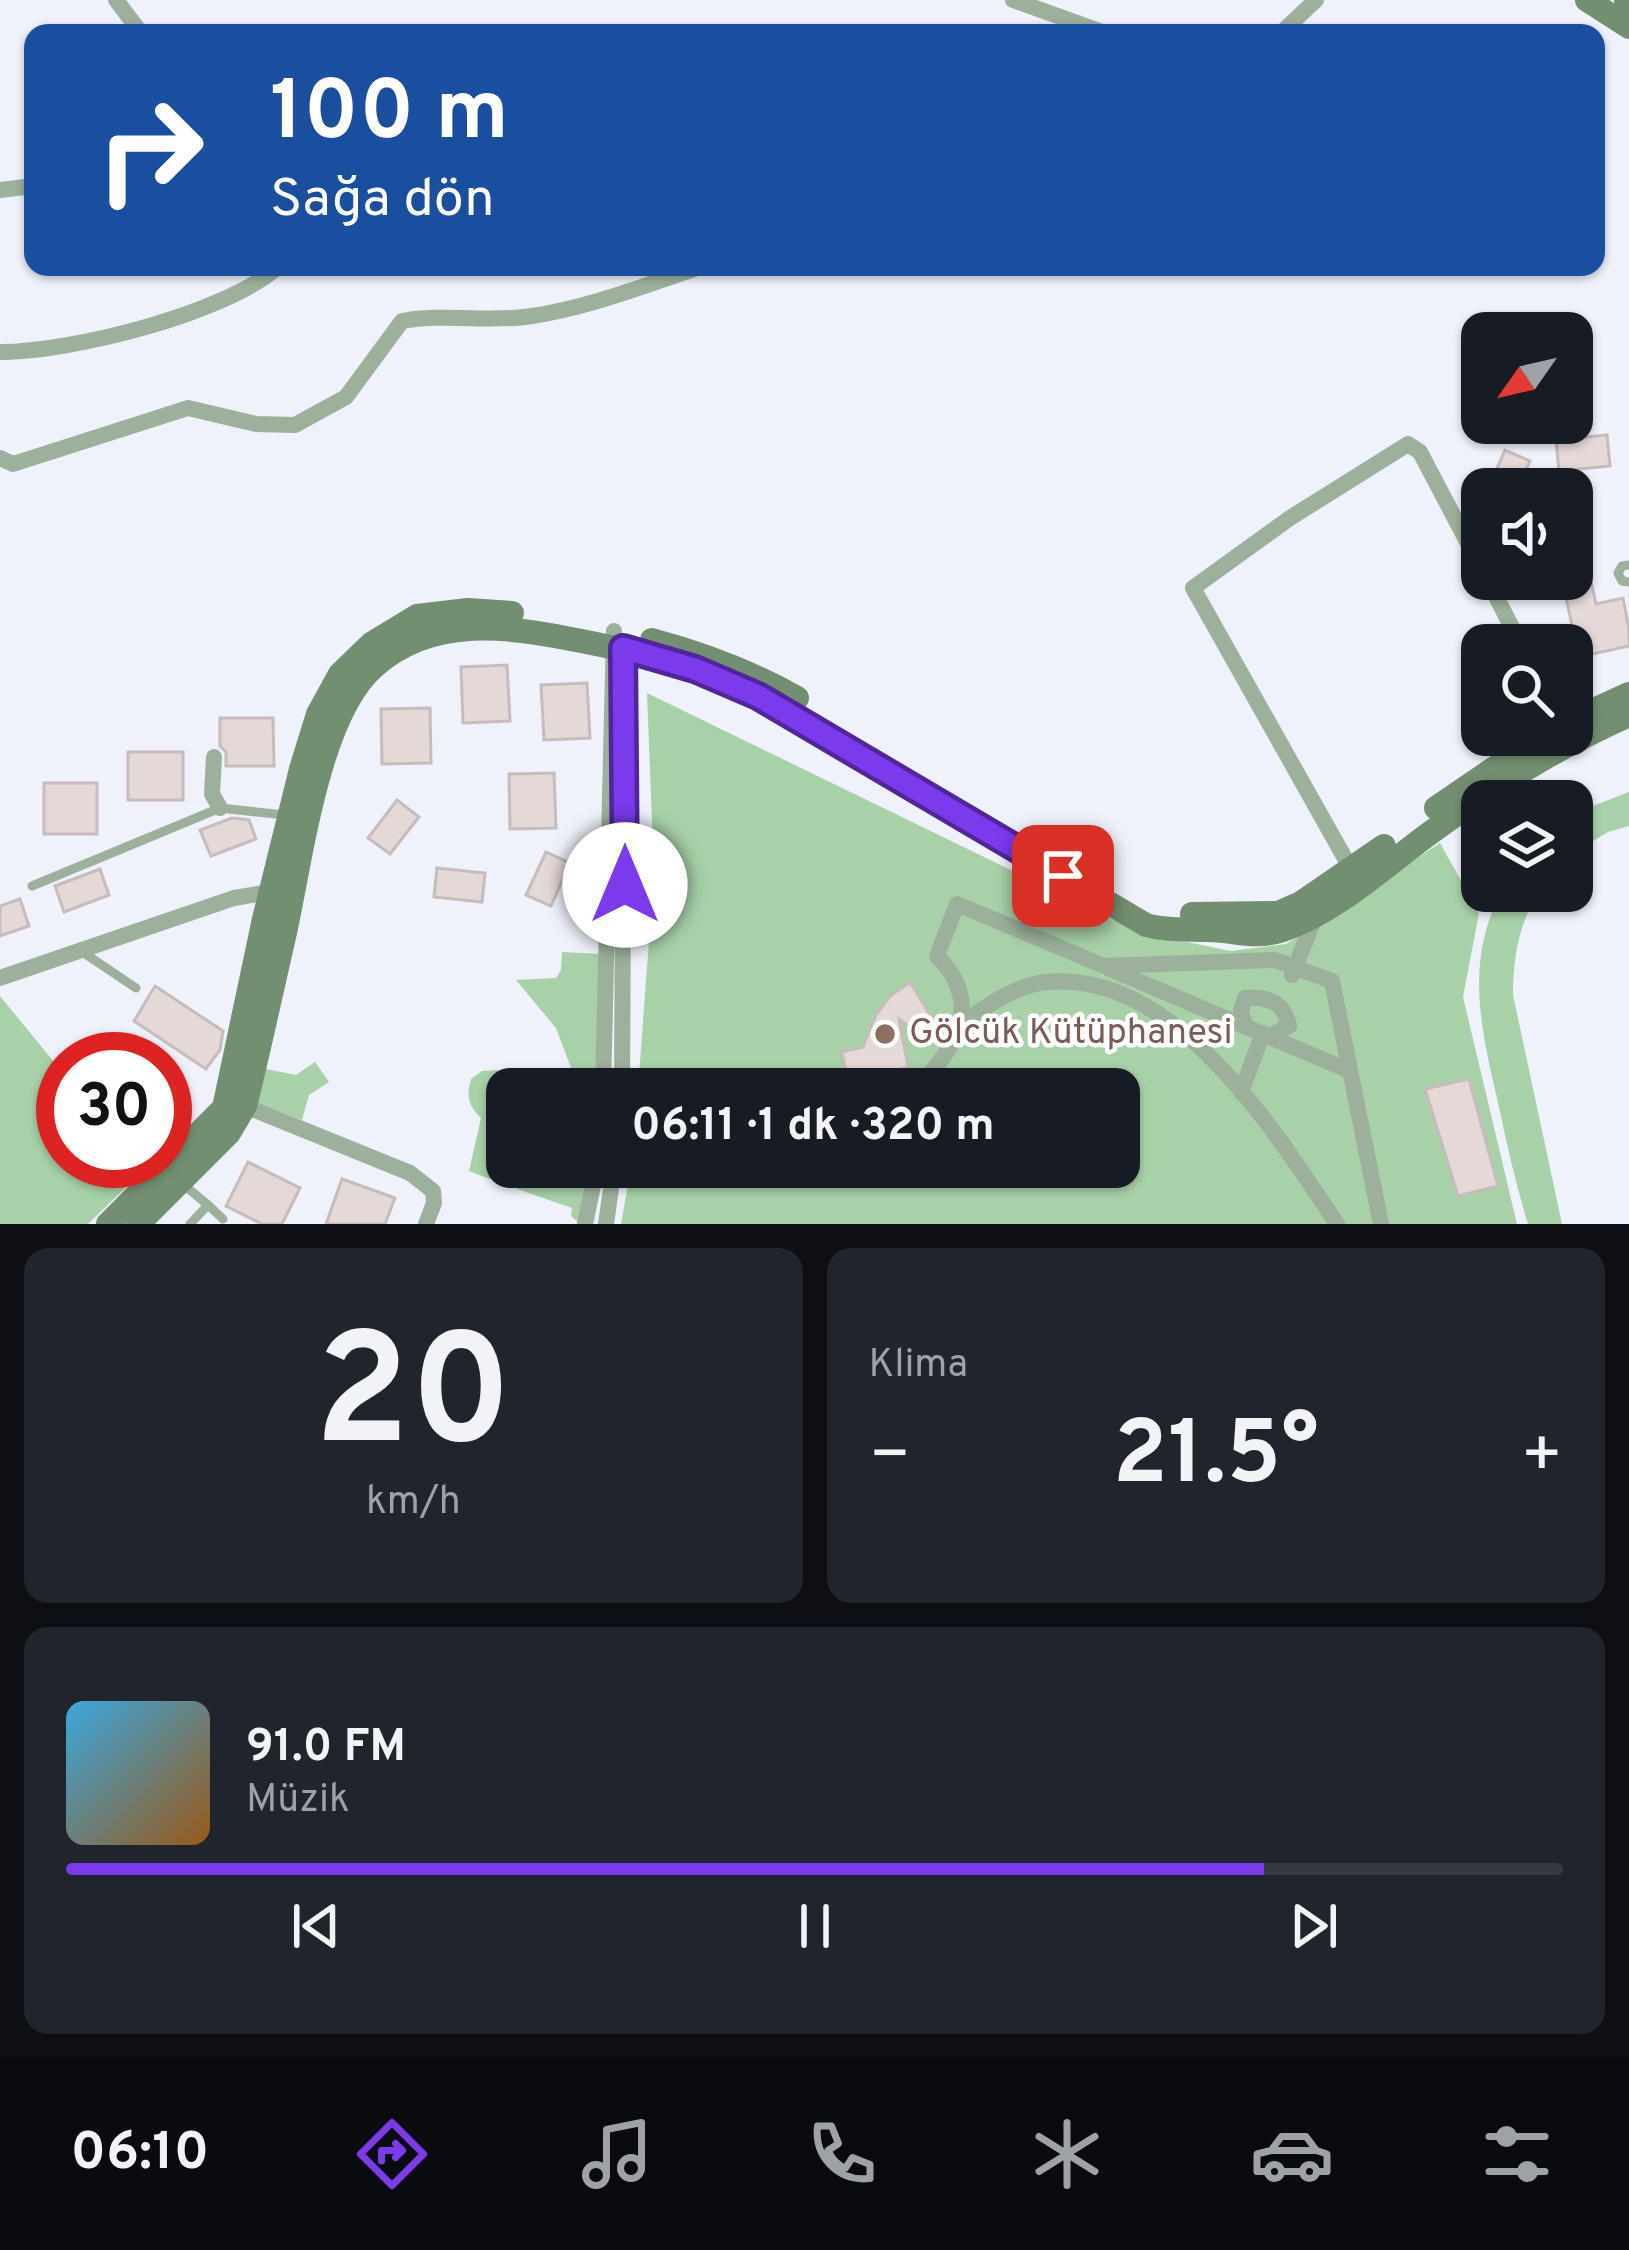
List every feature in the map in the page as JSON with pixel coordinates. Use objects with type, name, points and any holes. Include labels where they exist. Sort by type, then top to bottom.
[{"type":"main road","points":[[1587,0],[1629,27]]},
{"type":"main road","points":[[192,1169],[229,1132],[245,1106],[290,815],[318,714],[340,674],[371,644],[417,616],[468,610],[516,613],[619,640],[758,696],[1146,925],[1259,935],[1287,929],[1316,914],[1502,781],[1589,731],[1629,715]]},
{"type":"main road","points":[[108,1224],[224,1108],[282,890],[336,726],[351,695],[374,666],[427,635],[485,626],[706,654],[761,678],[1154,912],[1279,913],[1351,869],[1509,756]]},
{"type":"main road","points":[[1593,710],[1629,694]]},
{"type":"main road","points":[[137,1224],[173,1188]]},
{"type":"street","points":[[1013,0],[1080,24]]},
{"type":"street","points":[[1291,24],[1316,0]]},
{"type":"street","points":[[0,352],[38,352],[139,327],[233,294],[268,276]]},
{"type":"street","points":[[0,458],[13,464],[188,408],[256,424],[295,425],[346,397],[402,321],[432,316],[528,317],[627,294],[676,276]]},
{"type":"street","points":[[1351,869],[1192,588],[1408,444],[1420,452],[1461,516]]},
{"type":"street","points":[[604,1068],[619,640]]},
{"type":"street","points":[[619,640],[622,1068]]},
{"type":"street","points":[[214,757],[212,794],[220,808]]},
{"type":"street","points":[[0,978],[234,898],[282,890]]},
{"type":"street","points":[[935,1068],[953,1042],[963,993],[937,956],[957,904],[1350,1071]]},
{"type":"street","points":[[1294,971],[1316,914]]},
{"type":"street","points":[[1104,966],[1275,960],[1294,971],[1332,981],[1381,1224]]},
{"type":"street","points":[[958,1027],[1002,997],[1043,982],[1091,982],[1149,1007],[1189,1036],[1264,1117],[1337,1224]]},
{"type":"street","points":[[1241,1092],[1259,1032]]},
{"type":"street","points":[[245,1106],[410,1173],[433,1191],[426,1224]]},
{"type":"street","points":[[585,1224],[592,1188]]},
{"type":"street","points":[[606,1224],[611,1188]]},
{"type":"lane","points":[[1629,565],[1618,573],[1622,581],[1629,582]]},
{"type":"lane","points":[[32,886],[220,808],[290,815]]},
{"type":"lane","points":[[81,951],[136,988]]},
{"type":"lane","points":[[188,1188],[223,1220]]},
{"type":"lane","points":[[190,1224],[208,1205]]},
{"type":"green space","points":[[647,693],[1138,932],[1231,951],[1286,944],[1440,843],[1461,881],[1461,912],[1479,913],[1463,997],[1517,1224],[621,1224],[627,1188],[1140,1188],[1140,1068],[640,1068],[654,873]]},
{"type":"green space","points":[[1629,792],[1629,826],[1593,841],[1593,806]]},
{"type":"green space","points":[[1493,912],[1528,912],[1518,941],[1513,995],[1562,1224],[1528,1224],[1512,1166],[1482,1025],[1479,971]]},
{"type":"green space","points":[[562,952],[602,954],[599,1068],[571,1068],[556,1028],[516,980],[556,978]]},
{"type":"green space","points":[[0,996],[36,1040],[36,1188],[125,1188],[88,1224],[0,1224]]},
{"type":"green space","points":[[315,1062],[329,1082],[309,1095],[302,1120],[253,1101],[261,1068],[296,1075]]},
{"type":"green space","points":[[486,1071],[486,1178],[469,1171],[481,1118],[471,1104],[469,1090],[471,1079]]},
{"type":"green space","points":[[587,1188],[580,1224],[571,1216],[572,1208],[517,1189]]},
{"type":"building","points":[[1607,435],[1610,466],[1559,468],[1556,444],[1593,444],[1593,436]]},
{"type":"building","points":[[1505,450],[1530,461],[1527,468],[1497,468]]},
{"type":"building","points":[[1593,590],[1596,604],[1623,598],[1629,646],[1593,654],[1593,624],[1572,624],[1566,600],[1593,600]]},
{"type":"building","points":[[507,665],[510,721],[463,723],[461,667]]},
{"type":"building","points":[[587,683],[590,738],[544,740],[541,685]]},
{"type":"building","points":[[430,708],[431,763],[382,764],[381,709]]},
{"type":"building","points":[[220,718],[273,718],[274,766],[226,766]]},
{"type":"building","points":[[128,752],[183,752],[183,800],[128,800]]},
{"type":"building","points":[[554,773],[556,828],[510,829],[509,774]]},
{"type":"building","points":[[44,783],[97,783],[97,834],[44,834]]},
{"type":"building","points":[[397,800],[419,817],[390,854],[368,838]]},
{"type":"building","points":[[232,818],[249,820],[256,839],[211,856],[200,830]]},
{"type":"building","points":[[546,852],[570,863],[551,906],[526,895]]},
{"type":"building","points":[[437,868],[485,873],[482,902],[434,897]]},
{"type":"building","points":[[100,869],[109,895],[64,912],[55,886]]},
{"type":"building","points":[[20,899],[29,926],[0,936],[0,906]]},
{"type":"building","name":"Gölcük Kütüphanesi","points":[[910,982],[933,1020],[916,1032],[899,1019],[908,1067],[845,1068],[842,1052],[863,1047],[890,996]]},
{"type":"building","points":[[155,986],[223,1031],[220,1050],[206,1069],[192,1060],[192,1032],[150,1032],[134,1021]]},
{"type":"building","points":[[1469,1079],[1498,1186],[1458,1196],[1425,1089]]},
{"type":"building","points":[[248,1162],[300,1188],[282,1224],[262,1224],[226,1206]]},
{"type":"building","points":[[342,1179],[395,1198],[385,1224],[326,1224]]},
{"type":"place","name":"Gölcük Kütüphanesi","points":[[885,1034]]},
{"type":"route","points":[[625,885],[623,648],[738,685],[1063,876]]}]
